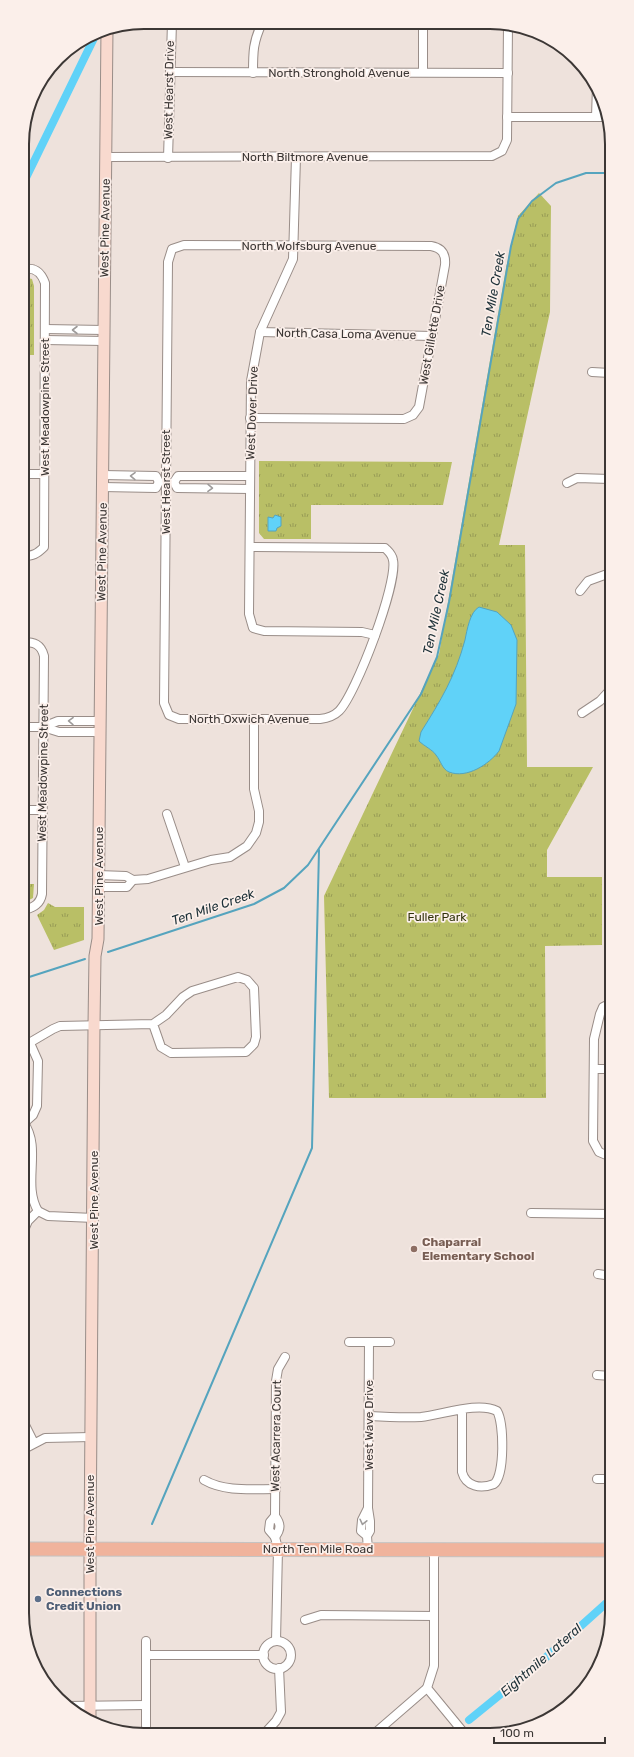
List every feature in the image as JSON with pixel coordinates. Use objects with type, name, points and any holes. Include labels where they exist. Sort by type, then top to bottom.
[{"type":"main road","name":"North Ten Mile Road","points":[[29,1549],[90,1549],[276,1543],[368,1550],[605,1550]]},
{"type":"street","name":"West Hearst Drive","points":[[168,158],[172,29]]},
{"type":"street","points":[[253,73],[253,48],[255,38],[259,29]]},
{"type":"street","points":[[422,72],[423,29]]},
{"type":"street","points":[[508,30],[507,117],[602,117]]},
{"type":"street","name":"West Pine Avenue","points":[[90,1714],[94,1025],[96,956],[98,939],[107,35]]},
{"type":"street","name":"North Stronghold Avenue","points":[[170,72],[508,73]]},
{"type":"street","points":[[596,100],[596,117]]},
{"type":"street","name":"North Biltmore Avenue","points":[[106,157],[296,158],[492,156],[502,151],[507,140],[507,117]]},
{"type":"street","name":"West Dover Drive","points":[[296,158],[293,259],[260,332],[251,380],[250,614],[253,628],[264,631],[362,632],[376,635]]},
{"type":"street","name":"North Wolfsburg Avenue","points":[[172,249],[184,245],[431,246],[438,247],[444,253]]},
{"type":"street","name":"West Hearst Street","points":[[169,715],[164,703],[168,262],[172,249]]},
{"type":"street","name":"West Gillette Drive","points":[[250,418],[404,419],[413,416],[419,407],[445,265],[444,253]]},
{"type":"street","name":"West Meadowpine Street","points":[[29,269],[32,268],[37,271],[45,283],[44,547],[38,553],[29,556]]},
{"type":"street","points":[[45,329],[104,335]]},
{"type":"street","name":"North Casa Loma Avenue","points":[[260,332],[432,336]]},
{"type":"street","points":[[45,340],[104,335]]},
{"type":"street","points":[[592,372],[605,373]]},
{"type":"street","points":[[29,474],[44,474]]},
{"type":"street","points":[[103,475],[156,476],[177,488],[250,489]]},
{"type":"street","points":[[102,487],[156,488],[178,476],[250,476]]},
{"type":"street","points":[[567,483],[577,478],[605,479]]},
{"type":"street","points":[[250,547],[385,548],[392,554],[394,562],[393,572],[376,635]]},
{"type":"street","points":[[580,591],[588,581],[605,575]]},
{"type":"street","name":"North Oxwich Avenue","points":[[169,715],[179,719],[320,720],[330,717],[344,705],[363,668],[376,635]]},
{"type":"street","name":"West Meadowpine Street","points":[[29,642],[39,645],[44,656],[40,901],[36,906],[29,909]]},
{"type":"street","points":[[582,713],[600,701],[605,696]]},
{"type":"street","points":[[98,875],[126,876],[133,880],[148,879],[185,867],[230,857],[248,846],[256,833],[259,822],[259,811],[254,789],[254,719]]},
{"type":"street","points":[[29,727],[43,727],[58,721],[100,727]]},
{"type":"street","points":[[29,810],[42,810]]},
{"type":"street","points":[[167,814],[185,867]]},
{"type":"street","points":[[98,887],[127,887],[133,880]]},
{"type":"street","points":[[29,1044],[60,1026],[153,1024],[166,1015],[182,997],[192,991],[238,977],[247,980],[254,988],[256,1037],[250,1049],[240,1053],[170,1053],[161,1047],[153,1024]]},
{"type":"street","points":[[605,1005],[603,1006],[595,1030],[594,1069],[594,1141],[599,1152],[605,1154]]},
{"type":"street","points":[[29,1048],[38,1061],[37,1106],[33,1115],[29,1119]]},
{"type":"street","points":[[594,1069],[605,1069]]},
{"type":"street","points":[[29,1132],[32,1143],[32,1196],[38,1211],[48,1216],[94,1218]]},
{"type":"street","points":[[29,1220],[38,1211]]},
{"type":"street","points":[[531,1213],[605,1214]]},
{"type":"street","points":[[598,1274],[605,1275]]},
{"type":"street","points":[[349,1342],[390,1342]]},
{"type":"street","name":"West Wave Drive","points":[[368,1550],[367,1536],[370,1531],[368,1508],[369,1342]]},
{"type":"street","name":"West Acarrera Court","points":[[276,1543],[280,1530],[280,1522],[275,1516],[276,1381],[278,1369],[284,1357]]},
{"type":"street","points":[[597,1375],[605,1376]]},
{"type":"street","points":[[369,1416],[419,1417],[462,1410],[488,1408],[497,1411],[501,1421],[501,1472],[497,1482],[489,1486],[475,1486],[467,1482],[462,1472],[462,1410]]},
{"type":"street","points":[[29,1433],[34,1443]]},
{"type":"street","points":[[29,1446],[46,1438],[91,1437]]},
{"type":"street","points":[[597,1479],[605,1479]]},
{"type":"street","points":[[204,1480],[216,1487],[276,1489]]},
{"type":"street","points":[[276,1543],[276,1641]]},
{"type":"street","points":[[381,1728],[427,1688],[434,1666],[434,1550]]},
{"type":"street","points":[[305,1620],[321,1615],[434,1616]]},
{"type":"street","points":[[146,1641],[146,1728]]},
{"type":"street","points":[[276,1641],[289,1647],[291,1656],[287,1664],[279,1668],[270,1666],[264,1659],[264,1655],[269,1644],[276,1641]]},
{"type":"street","points":[[146,1655],[264,1655]]},
{"type":"street","points":[[270,1728],[281,1712],[279,1668]]},
{"type":"street","points":[[427,1688],[460,1728]]},
{"type":"street","points":[[76,1706],[146,1706]]},
{"type":"green space","points":[[267,29],[379,29],[266,30]]},
{"type":"green space","name":"Fuller Park","points":[[539,193],[551,206],[550,312],[499,545],[525,545],[527,767],[593,767],[547,850],[547,877],[602,877],[602,945],[545,946],[546,1098],[329,1098],[324,896],[439,654],[506,268],[518,216]]},
{"type":"green space","points":[[29,278],[32,279],[34,286],[34,355],[29,355]]},
{"type":"green space","points":[[259,461],[452,462],[443,505],[311,505],[311,539],[264,539],[259,533]]},
{"type":"green space","points":[[29,884],[34,884],[33,898],[29,900]]},
{"type":"green space","points":[[48,903],[55,907],[84,907],[84,940],[54,950],[37,915],[44,910]]},
{"type":"water","points":[[275,515],[281,517],[281,526],[277,528],[276,531],[268,531],[268,517],[273,518]]},
{"type":"water","points":[[479,607],[497,612],[511,625],[517,640],[516,704],[499,751],[495,756],[477,769],[463,774],[456,774],[447,771],[435,753],[419,741],[421,732],[441,699],[452,677],[461,653],[471,617]]},
{"type":"waterway","points":[[29,172],[92,42]]},
{"type":"waterway","name":"Ten Mile Creek","points":[[108,952],[254,904],[284,888],[308,865],[421,694],[437,657],[449,602],[511,246],[518,219],[532,201],[556,183],[586,173],[605,173]]},
{"type":"waterway","points":[[152,1524],[312,1148],[319,850]]},
{"type":"waterway","name":"Ten Mile Creek","points":[[29,977],[85,959]]},
{"type":"waterway","name":"Eightmile Lateral","points":[[469,1720],[544,1659],[605,1604]]},
{"type":"place","name":"Chaparral Elementary School","points":[[414,1249]]},
{"type":"place","name":"Connections Credit Union","points":[[38,1599]]}]
